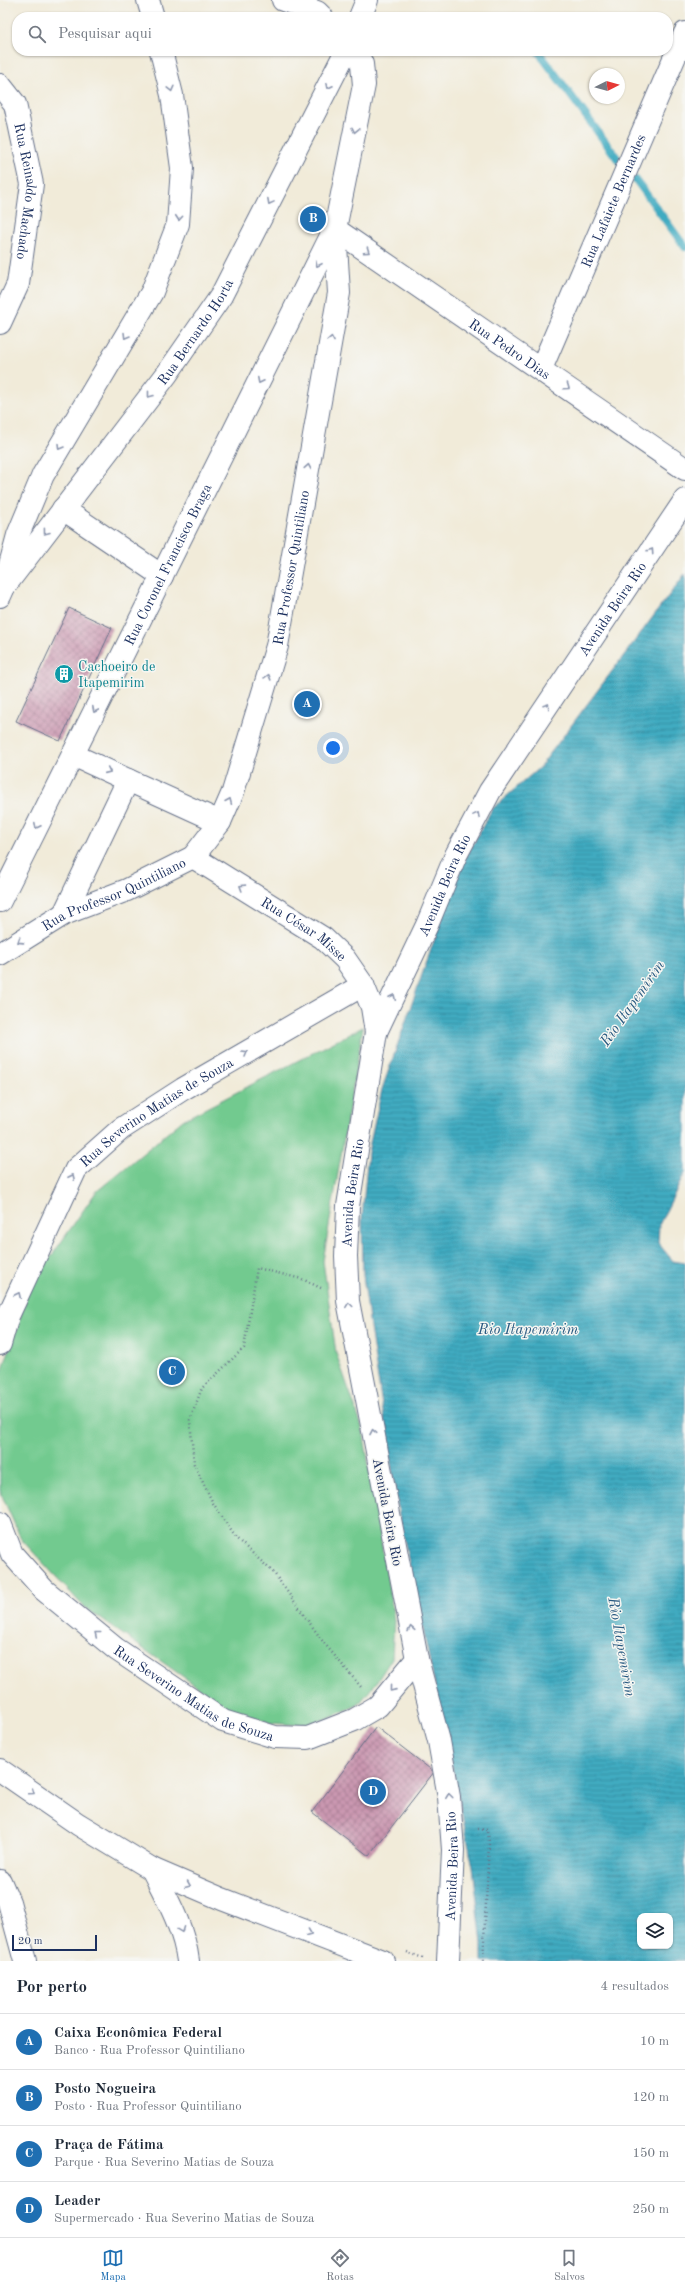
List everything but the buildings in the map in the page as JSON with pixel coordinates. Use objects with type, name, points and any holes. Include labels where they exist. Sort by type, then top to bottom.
[{"type":"street","points":[[148,0],[152,12]]},
{"type":"street","points":[[283,0],[318,10]]},
{"type":"street","points":[[362,12],[367,0]]},
{"type":"street","name":"Rua Lafaiete Bernardes","points":[[541,369],[685,33]]},
{"type":"street","points":[[2,592],[18,535],[43,475],[152,292],[178,224],[182,168],[172,95],[162,56]]},
{"type":"street","name":"Rua Bernardo Horta","points":[[2,592],[63,509],[167,374],[221,296],[343,56]]},
{"type":"street","name":"Rua Professor Quintiliano","points":[[0,954],[64,914],[127,890],[193,857],[220,822],[233,792],[254,728],[277,646],[339,293],[335,229],[364,85],[362,64],[358,56]]},
{"type":"street","name":"Rua Reinaldo Machado","points":[[0,85],[15,104],[32,184],[18,284],[0,323]]},
{"type":"street","name":"Rua Pedro Dias","points":[[335,229],[685,469]]},
{"type":"street","name":"Rua Coronel Francisco Braga","points":[[0,901],[335,229]]},
{"type":"street","name":"Avenida Beira Rio","points":[[448,1961],[453,1850],[449,1796],[440,1748],[417,1659],[348,1301],[346,1256],[348,1206],[376,1032],[427,925],[456,855],[490,791],[685,500]]},
{"type":"street","points":[[63,509],[162,576]]},
{"type":"street","points":[[73,755],[220,822]]},
{"type":"street","points":[[64,914],[128,780]]},
{"type":"street","name":"Rua César Misse","points":[[193,857],[323,938],[345,959],[363,985],[372,1007],[376,1032]]},
{"type":"street","name":"Rua Severino Matias de Souza","points":[[0,1344],[8,1316],[76,1170],[122,1129],[183,1089],[363,985]]},
{"type":"street","name":"Rua Severino Matias de Souza","points":[[0,1523],[12,1554],[44,1590],[116,1649],[223,1721],[276,1737],[308,1738],[354,1720],[378,1706],[417,1659]]},
{"type":"street","points":[[0,1770],[78,1824],[152,1870],[222,1899],[383,1961]]},
{"type":"street","points":[[152,1870],[175,1913],[186,1944],[188,1961]]},
{"type":"street","points":[[0,1881],[9,1902],[25,1961]]},
{"type":"path","points":[[348,1301],[302,1279],[257,1268],[244,1348],[202,1388],[190,1420],[194,1464],[216,1509],[236,1538],[274,1573],[324,1643],[378,1706]]},
{"type":"path","points":[[451,1832],[473,1829],[488,1830],[483,1961]]},
{"type":"path","points":[[408,1953],[425,1959]]},
{"type":"green space","points":[[363,1027],[323,1261],[336,1353],[363,1430],[394,1620],[392,1658],[376,1683],[358,1705],[323,1720],[297,1725],[270,1723],[229,1709],[84,1607],[21,1539],[0,1491],[0,1378],[30,1287],[96,1192],[183,1120]]},
{"type":"water","name":"Rio Itapemirim","points":[[685,574],[685,1173],[659,1225],[658,1243],[673,1261],[685,1263],[685,1961],[482,1961],[482,1944],[473,1867],[399,1515],[363,1275],[362,1218],[368,1152],[382,1089],[444,912],[465,859],[492,809],[540,767]]},
{"type":"waterway","points":[[542,56],[623,166]]},
{"type":"waterway","points":[[636,180],[685,247]]},
{"type":"place","name":"Posto Nogueira","points":[[313,219]]},
{"type":"place","name":"Cachoeiro de Itapemirim","points":[[64,674]]},
{"type":"place","name":"Caixa Econômica Federal","points":[[307,704]]},
{"type":"place","name":"Praça de Fátima","points":[[172,1372]]},
{"type":"place","name":"Leader","points":[[373,1792]]}]
